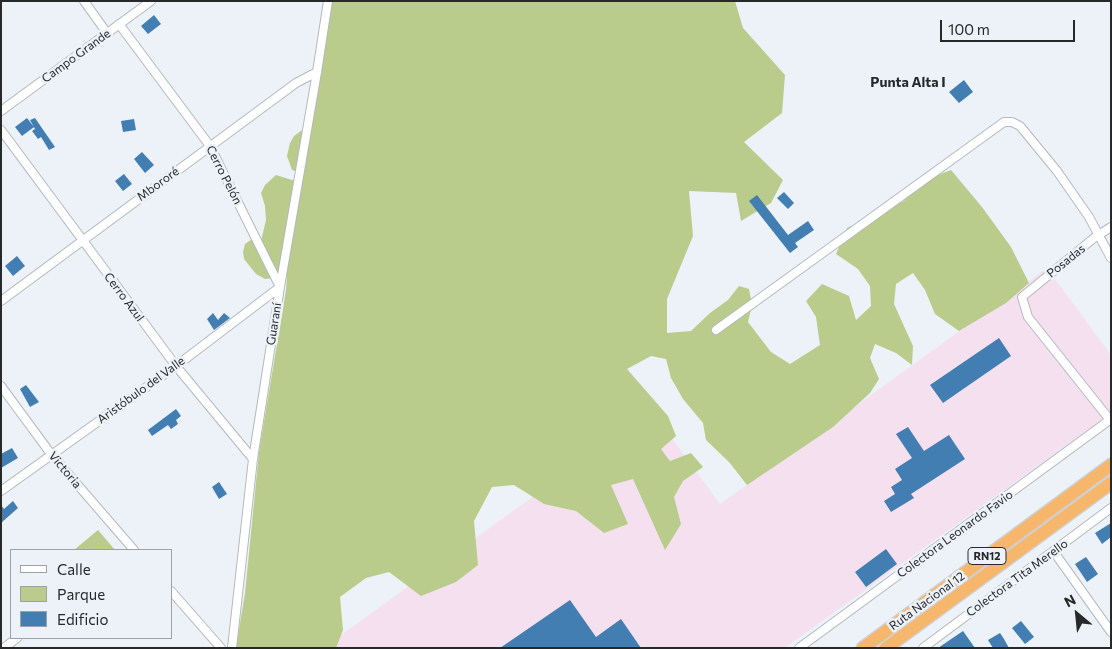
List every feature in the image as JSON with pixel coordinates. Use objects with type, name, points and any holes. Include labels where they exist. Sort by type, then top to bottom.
[{"type":"highway","name":"Ruta Nacional 12","points":[[864,648],[1111,465]]},
{"type":"highway","name":"Ruta Nacional 12","points":[[886,648],[1111,483]]},
{"type":"street","points":[[84,1],[107,33]]},
{"type":"street","name":"Campo Grande","points":[[1,111],[151,1]]},
{"type":"street","name":"Guaraní","points":[[232,648],[253,459],[328,1]]},
{"type":"street","name":"Cerro Pelón","points":[[119,24],[210,146],[280,286]]},
{"type":"street","name":"Mbororé","points":[[1,300],[296,82],[317,72]]},
{"type":"street","points":[[716,330],[1004,122],[1012,122],[1020,126],[1057,171],[1089,217],[1111,258]]},
{"type":"street","name":"Cerro Azul","points":[[1,130],[176,366],[253,459]]},
{"type":"street","name":"Posadas","points":[[1111,227],[1098,235],[1022,297],[1028,317],[1111,420]]},
{"type":"street","name":"Aristóbulo del Valle","points":[[1,491],[176,366],[280,286]]},
{"type":"street","name":"Victoria","points":[[1,386],[51,454],[133,549]]},
{"type":"street","name":"Colectora Leonardo Favio","points":[[799,648],[1111,420]]},
{"type":"street","name":"Colectora Tita Merello","points":[[923,648],[1111,508]]},
{"type":"street","points":[[1054,552],[1111,632]]},
{"type":"street","points":[[172,593],[221,648]]},
{"type":"street","points":[[4,648],[16,639]]},
{"type":"shaded area","points":[[1047,268],[1111,355],[1111,413],[785,648],[323,648],[652,411],[720,504]]},
{"type":"green space","points":[[332,1],[735,1],[743,28],[785,75],[782,113],[744,142],[783,180],[771,203],[741,221],[736,193],[689,191],[693,236],[667,299],[667,333],[691,331],[710,313],[728,300],[739,286],[749,289],[752,305],[748,322],[771,352],[790,364],[820,345],[816,317],[806,301],[822,284],[849,296],[856,320],[871,306],[870,286],[858,269],[836,254],[847,228],[904,201],[912,185],[951,170],[982,207],[1011,247],[1029,283],[1006,303],[959,331],[935,314],[925,290],[913,273],[896,284],[894,304],[913,346],[912,365],[896,353],[875,344],[870,358],[879,379],[870,393],[833,427],[747,485],[729,462],[706,440],[703,423],[683,399],[671,378],[666,359],[651,356],[627,369],[668,416],[676,436],[661,449],[670,461],[691,453],[703,467],[683,481],[674,497],[681,524],[665,550],[633,479],[611,485],[628,524],[604,533],[576,511],[544,504],[514,485],[492,487],[474,521],[478,565],[456,582],[421,596],[389,572],[366,578],[340,597],[343,630],[336,648],[236,648],[245,593],[259,452],[287,277],[285,270],[279,272],[274,278],[265,279],[256,274],[244,259],[243,252],[245,244],[252,239],[261,241],[266,220],[265,206],[261,193],[265,185],[276,175],[292,180],[299,179],[299,172],[292,170],[287,156],[294,136],[305,128],[313,116]]},
{"type":"green space","points":[[98,530],[114,549],[75,549]]},
{"type":"building","points":[[154,15],[161,24],[148,34],[141,26]]},
{"type":"building","points":[[964,80],[973,92],[959,103],[949,92]]},
{"type":"building","points":[[27,118],[34,127],[22,136],[15,127]]},
{"type":"building","points":[[35,118],[55,147],[49,150],[41,137],[38,139],[32,131],[35,129],[30,120]]},
{"type":"building","points":[[134,119],[136,130],[123,132],[121,121]]},
{"type":"building","points":[[142,152],[154,165],[145,173],[134,159]]},
{"type":"building","points":[[124,174],[132,184],[123,191],[115,181]]},
{"type":"building","points":[[784,192],[794,203],[788,209],[777,198]]},
{"type":"building","points":[[757,195],[788,235],[808,221],[814,230],[795,243],[798,247],[790,253],[749,201]]},
{"type":"building","points":[[17,256],[25,266],[13,276],[5,266]]},
{"type":"building","points":[[213,313],[218,320],[224,313],[230,318],[214,330],[207,319]]},
{"type":"building","points":[[999,338],[1011,356],[943,403],[930,385]]},
{"type":"building","points":[[26,385],[39,402],[30,407],[20,389]]},
{"type":"building","points":[[176,409],[181,416],[176,420],[178,424],[171,429],[168,425],[152,436],[148,430]]},
{"type":"building","points":[[908,427],[924,451],[949,435],[965,459],[911,494],[914,498],[891,512],[884,501],[895,494],[891,487],[902,480],[895,469],[912,458],[896,434]]},
{"type":"building","points":[[12,448],[18,458],[1,468],[1,454]]},
{"type":"building","points":[[219,482],[227,494],[219,499],[212,487]]},
{"type":"building","points":[[13,501],[18,508],[1,523],[1,505],[4,509]]},
{"type":"building","points":[[1111,523],[1111,537],[1102,544],[1095,533]]},
{"type":"building","points":[[886,549],[897,564],[866,587],[855,572]]},
{"type":"building","points":[[1086,557],[1098,574],[1087,582],[1075,564]]},
{"type":"building","points":[[570,600],[596,637],[621,619],[641,648],[500,648]]},
{"type":"building","points":[[1021,621],[1034,637],[1025,644],[1012,628]]},
{"type":"building","points":[[963,631],[975,648],[938,648]]},
{"type":"building","points":[[1000,633],[1009,648],[993,648],[988,640]]},
{"type":"district","name":"Punta Alta I","points":[[908,82]]}]
